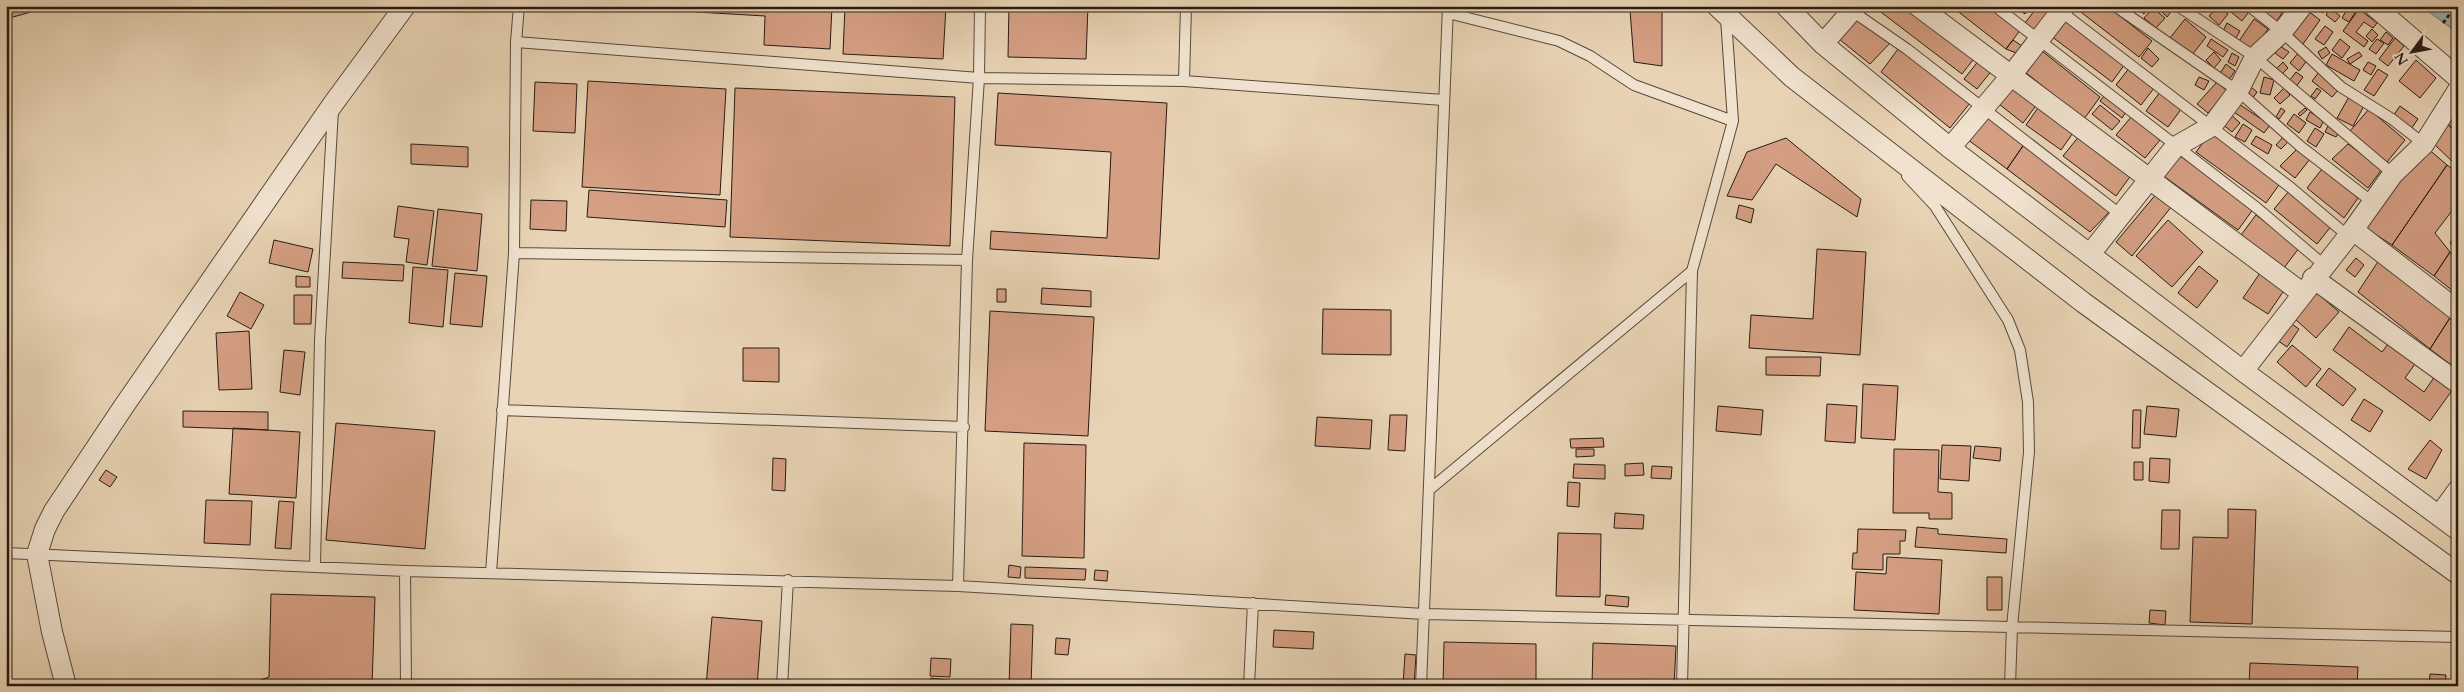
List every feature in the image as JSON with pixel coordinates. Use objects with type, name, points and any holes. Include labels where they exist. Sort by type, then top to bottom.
[{"type":"street","points":[[66,686],[52,632],[38,554],[54,511],[124,406],[333,104],[405,6]]},
{"type":"street","points":[[1786,6],[1823,44],[1950,148],[2243,371],[2458,530]]},
{"type":"street","points":[[1918,6],[2010,77],[2150,178],[2313,279],[2458,383]]},
{"type":"street","points":[[2090,254],[2175,147],[2212,126],[2238,91],[2254,57],[2282,32],[2302,6]]},
{"type":"street","points":[[2374,6],[2458,78]]},
{"type":"street","points":[[1950,148],[2010,77],[2039,40],[2060,8]]},
{"type":"street","points":[[1823,44],[1854,9]]},
{"type":"street","points":[[1725,10],[1792,77],[2084,303],[2458,574]]},
{"type":"street","points":[[2243,371],[2350,233],[2393,174],[2424,144],[2458,90]]},
{"type":"street","points":[[2350,233],[2458,312]]},
{"type":"street","points":[[2439,516],[2458,490]]},
{"type":"lane","points":[[491,573],[514,252],[516,42],[519,6]]},
{"type":"lane","points":[[958,586],[964,427],[967,260],[978,78],[980,6]]},
{"type":"lane","points":[[1184,82],[1186,6]]},
{"type":"lane","points":[[1995,6],[2175,147],[2257,208],[2313,279]]},
{"type":"lane","points":[[2115,6],[2238,91],[2300,146],[2372,201]]},
{"type":"lane","points":[[2178,6],[2254,57],[2393,174]]},
{"type":"lane","points":[[2249,6],[2282,32],[2342,87],[2392,119],[2424,144]]},
{"type":"lane","points":[[2060,8],[2350,233]]},
{"type":"lane","points":[[1421,686],[1448,9],[1560,41],[1590,56],[1634,84],[1732,121]]},
{"type":"lane","points":[[1854,9],[2121,215]]},
{"type":"lane","points":[[1682,686],[1692,271],[1732,121],[1725,10]]},
{"type":"lane","points":[[516,42],[978,78],[1184,82],[1443,100]]},
{"type":"lane","points":[[315,566],[320,340],[333,104]]},
{"type":"lane","points":[[1869,135],[1935,206],[2008,320],[2020,350],[2028,402],[2029,452],[2012,627],[2010,686]]},
{"type":"lane","points":[[514,252],[967,260]]},
{"type":"lane","points":[[1429,490],[1692,271]]},
{"type":"lane","points":[[502,410],[964,427]]},
{"type":"lane","points":[[6,553],[405,571],[958,586],[1424,614],[2458,637]]},
{"type":"lane","points":[[405,571],[406,686]]},
{"type":"lane","points":[[782,686],[788,580]]},
{"type":"lane","points":[[1249,686],[1253,603]]},
{"type":"path","points":[[2443,22],[2456,6]]},
{"type":"water","points":[[2421,6],[2458,6],[2458,33]]},
{"type":"building","points":[[6,6],[29,6],[31,12],[6,19]]},
{"type":"building","points":[[696,6],[832,6],[830,49],[764,45],[765,16],[696,12]]},
{"type":"building","points":[[845,6],[946,6],[943,59],[843,54]]},
{"type":"building","points":[[1009,6],[1088,6],[1086,59],[1008,57]]},
{"type":"building","points":[[1628,6],[1662,6],[1662,66],[1634,62],[1630,10]]},
{"type":"building","points":[[1873,6],[1911,6],[1976,56],[1962,74]]},
{"type":"building","points":[[1951,6],[1991,6],[2021,29],[2006,49]]},
{"type":"building","points":[[2014,6],[2031,6],[2025,14]]},
{"type":"building","points":[[2038,6],[2053,8],[2035,31],[2025,23]]},
{"type":"building","points":[[2073,6],[2107,6],[2152,41],[2139,57]]},
{"type":"building","points":[[2138,6],[2149,6],[2144,14],[2136,8]]},
{"type":"building","points":[[2218,6],[2228,14],[2219,25],[2209,16]]},
{"type":"building","points":[[2235,6],[2240,6],[2248,13],[2242,21],[2231,12]]},
{"type":"building","points":[[2270,6],[2282,13],[2276,22],[2265,15]]},
{"type":"building","points":[[2278,6],[2289,6],[2286,11]]},
{"type":"building","points":[[2314,6],[2328,6],[2323,13]]},
{"type":"building","points":[[2349,6],[2358,8],[2349,22],[2342,18]]},
{"type":"building","points":[[2164,7],[2170,13],[2167,17],[2161,11]]},
{"type":"building","points":[[2153,8],[2165,18],[2156,28],[2144,18]]},
{"type":"building","points":[[2330,8],[2340,16],[2335,22],[2326,15]]},
{"type":"building","points":[[2359,9],[2377,23],[2373,28],[2364,22],[2356,32],[2368,41],[2364,47],[2343,31]]},
{"type":"building","points":[[1852,11],[1893,40],[1870,64],[1839,39]]},
{"type":"building","points":[[2308,11],[2320,20],[2303,44],[2290,35]]},
{"type":"building","points":[[2064,19],[2125,64],[2112,82],[2051,36]]},
{"type":"building","points":[[2185,19],[2206,37],[2192,55],[2170,38]]},
{"type":"building","points":[[2254,19],[2268,29],[2253,51],[2239,41]]},
{"type":"building","points":[[2227,23],[2240,31],[2236,38],[2223,31]]},
{"type":"building","points":[[2325,26],[2333,32],[2324,45],[2315,39]]},
{"type":"building","points":[[2372,29],[2378,35],[2372,42],[2366,36]]},
{"type":"building","points":[[2386,32],[2393,38],[2388,45],[2380,40]]},
{"type":"building","points":[[2395,38],[2404,46],[2388,66],[2379,59]]},
{"type":"building","points":[[2211,39],[2228,50],[2223,57],[2207,46]]},
{"type":"building","points":[[2340,39],[2350,47],[2342,58],[2332,50]]},
{"type":"building","points":[[2377,39],[2384,43],[2376,54],[2369,49]]},
{"type":"building","points":[[2013,40],[2025,48],[2019,54],[2006,49]]},
{"type":"building","points":[[1901,45],[1970,103],[1950,128],[1881,72]]},
{"type":"building","points":[[2280,46],[2289,52],[2283,59],[2275,53]]},
{"type":"building","points":[[2037,47],[2100,97],[2084,119],[2020,68]]},
{"type":"building","points":[[2326,47],[2330,53],[2322,59],[2318,52]]},
{"type":"building","points":[[2148,48],[2159,59],[2152,67],[2141,58]]},
{"type":"building","points":[[2214,52],[2221,60],[2214,68],[2206,60]]},
{"type":"building","points":[[2299,52],[2308,59],[2299,71],[2290,63]]},
{"type":"building","points":[[2359,52],[2362,56],[2350,64],[2347,59]]},
{"type":"building","points":[[2232,53],[2239,57],[2235,66],[2228,62]]},
{"type":"building","points":[[2332,54],[2360,70],[2354,81],[2326,65]]},
{"type":"building","points":[[1980,59],[1993,69],[1977,89],[1964,79]]},
{"type":"building","points":[[2416,60],[2436,78],[2420,98],[2399,81]]},
{"type":"building","points":[[2283,62],[2288,68],[2280,76],[2274,71]]},
{"type":"building","points":[[2368,62],[2376,66],[2371,75],[2363,70]]},
{"type":"building","points":[[2226,64],[2235,71],[2228,81],[2219,75]]},
{"type":"building","points":[[2130,67],[2155,87],[2141,105],[2116,85]]},
{"type":"building","points":[[2378,69],[2388,75],[2374,96],[2364,90]]},
{"type":"building","points":[[2296,72],[2303,77],[2296,87],[2289,81]]},
{"type":"building","points":[[2319,72],[2340,88],[2332,97],[2312,81]]},
{"type":"building","points":[[2199,77],[2209,81],[2204,90],[2195,85]]},
{"type":"building","points":[[2264,77],[2274,80],[2270,95],[2260,93]]},
{"type":"building","points":[[588,81],[726,89],[720,195],[582,187]]},
{"type":"building","points":[[535,82],[577,84],[575,133],[533,131]]},
{"type":"building","points":[[2217,82],[2227,91],[2208,113],[2197,104]]},
{"type":"building","points":[[2014,84],[2038,103],[2023,123],[1999,104]]},
{"type":"building","points":[[2251,87],[2257,92],[2252,99],[2246,94]]},
{"type":"building","points":[[735,88],[955,97],[950,246],[730,237]]},
{"type":"building","points":[[2284,88],[2290,95],[2280,104],[2274,98]]},
{"type":"building","points":[[2317,88],[2321,91],[2315,99],[2311,96]]},
{"type":"building","points":[[2160,92],[2182,108],[2168,127],[2146,111]]},
{"type":"building","points":[[998,93],[1167,103],[1159,259],[990,249],[991,231],[1107,238],[1111,152],[995,145]]},
{"type":"building","points":[[2350,95],[2365,104],[2353,126],[2337,118]]},
{"type":"building","points":[[2104,96],[2126,112],[2122,118],[2100,101]]},
{"type":"building","points":[[2458,100],[2458,133],[2446,123]]},
{"type":"building","points":[[2239,104],[2270,125],[2264,133],[2234,112]]},
{"type":"building","points":[[2040,105],[2075,130],[2061,150],[2026,125]]},
{"type":"building","points":[[2100,105],[2120,121],[2112,130],[2092,114]]},
{"type":"building","points":[[2400,106],[2418,119],[2411,129],[2393,116]]},
{"type":"building","points":[[2281,108],[2285,111],[2279,119],[2276,117]]},
{"type":"building","points":[[2305,108],[2307,110],[2300,116],[2298,114]]},
{"type":"building","points":[[1983,109],[2025,143],[2007,169],[1963,136]]},
{"type":"building","points":[[2369,109],[2405,140],[2387,162],[2350,131]]},
{"type":"building","points":[[2310,112],[2324,120],[2320,128],[2306,120]]},
{"type":"building","points":[[2229,113],[2240,123],[2232,132],[2221,123]]},
{"type":"building","points":[[2294,114],[2306,123],[2299,133],[2287,124]]},
{"type":"building","points":[[2132,116],[2160,140],[2145,158],[2116,135]]},
{"type":"building","points":[[2446,123],[2458,133],[2458,167],[2432,142]]},
{"type":"building","points":[[2243,124],[2252,130],[2245,142],[2235,137]]},
{"type":"building","points":[[2329,124],[2340,130],[2336,137],[2325,132]]},
{"type":"building","points":[[2315,128],[2324,134],[2316,147],[2307,141]]},
{"type":"building","points":[[2212,131],[2281,182],[2266,203],[2196,152]]},
{"type":"building","points":[[2080,135],[2132,174],[2116,196],[2063,156]]},
{"type":"building","points":[[2256,136],[2272,145],[2268,154],[2251,144]]},
{"type":"building","points":[[2284,136],[2289,141],[2281,149],[2276,145]]},
{"type":"building","points":[[1786,138],[1861,199],[1857,217],[1776,164],[1752,200],[1727,196],[1747,152]]},
{"type":"building","points":[[2025,143],[2111,210],[2090,232],[2007,169]]},
{"type":"building","points":[[411,144],[468,147],[468,167],[411,164]]},
{"type":"building","points":[[2348,144],[2382,169],[2368,188],[2332,159]]},
{"type":"building","points":[[2426,147],[2447,165],[2392,245],[2364,227]]},
{"type":"building","points":[[2297,149],[2310,159],[2295,178],[2280,166]]},
{"type":"building","points":[[2173,151],[2254,208],[2238,230],[2158,172]]},
{"type":"building","points":[[2447,165],[2458,173],[2458,203],[2435,233],[2450,252],[2434,276],[2392,245]]},
{"type":"building","points":[[2322,169],[2358,198],[2344,218],[2307,188]]},
{"type":"building","points":[[589,190],[727,200],[725,227],[587,217]]},
{"type":"building","points":[[2289,191],[2332,225],[2317,244],[2274,209]]},
{"type":"building","points":[[2157,193],[2172,206],[2132,256],[2116,242]]},
{"type":"building","points":[[531,200],[567,201],[566,231],[530,229]]},
{"type":"building","points":[[1739,205],[1754,209],[1751,223],[1736,218]]},
{"type":"building","points":[[398,206],[434,211],[427,265],[406,262],[409,239],[394,237]]},
{"type":"building","points":[[438,209],[482,214],[477,271],[432,266]]},
{"type":"building","points":[[2256,215],[2299,248],[2284,268],[2241,235]]},
{"type":"building","points":[[2168,220],[2203,252],[2172,287],[2136,256]]},
{"type":"building","points":[[2458,233],[2458,250],[2450,243]]},
{"type":"building","points":[[274,240],[313,249],[308,272],[269,263]]},
{"type":"building","points":[[1817,249],[1866,252],[1860,355],[1749,348],[1751,315],[1813,319]]},
{"type":"building","points":[[2450,252],[2458,259],[2458,295],[2434,276]]},
{"type":"building","points":[[2383,254],[2455,310],[2430,349],[2358,292]]},
{"type":"building","points":[[2356,258],[2364,265],[2355,277],[2346,270]]},
{"type":"building","points":[[343,262],[404,265],[403,281],[342,278]]},
{"type":"building","points":[[2199,266],[2218,281],[2197,308],[2178,293]]},
{"type":"building","points":[[413,267],[448,270],[443,327],[409,323]]},
{"type":"building","points":[[455,273],[487,276],[482,327],[450,324]]},
{"type":"building","points":[[2260,273],[2285,289],[2268,314],[2243,298]]},
{"type":"building","points":[[296,276],[310,277],[310,287],[296,287]]},
{"type":"building","points":[[1042,288],[1091,291],[1091,307],[1041,304]]},
{"type":"building","points":[[997,289],[1006,289],[1006,302],[997,302]]},
{"type":"building","points":[[240,292],[264,305],[251,329],[227,316]]},
{"type":"building","points":[[2317,293],[2339,312],[2316,338],[2295,319]]},
{"type":"building","points":[[294,295],[312,295],[311,324],[294,324]]},
{"type":"building","points":[[1323,309],[1391,310],[1391,355],[1322,354]]},
{"type":"building","points":[[2455,310],[2458,311],[2458,370],[2430,349]]},
{"type":"building","points":[[990,311],[1094,317],[1088,436],[985,431]]},
{"type":"building","points":[[2289,322],[2299,329],[2287,347],[2277,340]]},
{"type":"building","points":[[2349,327],[2382,352],[2388,344],[2415,364],[2405,378],[2424,392],[2435,376],[2453,389],[2430,421],[2333,350]]},
{"type":"building","points":[[249,331],[252,389],[219,390],[216,333]]},
{"type":"building","points":[[2292,345],[2321,369],[2306,387],[2277,362]]},
{"type":"building","points":[[743,348],[779,348],[779,382],[743,381]]},
{"type":"building","points":[[284,350],[305,352],[300,395],[280,392]]},
{"type":"building","points":[[1766,357],[1821,357],[1820,376],[1766,375]]},
{"type":"building","points":[[2329,368],[2356,389],[2343,406],[2316,385]]},
{"type":"building","points":[[1863,384],[1898,386],[1895,440],[1861,438]]},
{"type":"building","points":[[2364,399],[2383,411],[2370,432],[2351,420]]},
{"type":"building","points":[[1827,404],[1857,406],[1855,443],[1825,441]]},
{"type":"building","points":[[1718,406],[1763,410],[1761,435],[1716,431]]},
{"type":"building","points":[[2147,406],[2179,409],[2176,437],[2144,434]]},
{"type":"building","points":[[2133,410],[2141,410],[2140,448],[2132,448]]},
{"type":"building","points":[[183,411],[268,412],[268,430],[183,427]]},
{"type":"building","points":[[1390,415],[1407,415],[1405,451],[1388,450]]},
{"type":"building","points":[[1317,417],[1372,420],[1370,449],[1315,446]]},
{"type":"building","points":[[336,423],[435,431],[425,549],[326,540]]},
{"type":"building","points":[[233,428],[300,432],[296,498],[229,494]]},
{"type":"building","points":[[1603,438],[1604,447],[1571,448],[1570,439]]},
{"type":"building","points":[[2430,440],[2442,450],[2426,479],[2408,469]]},
{"type":"building","points":[[1024,443],[1086,445],[1084,558],[1022,556]]},
{"type":"building","points":[[1942,445],[1971,446],[1969,481],[1940,479]]},
{"type":"building","points":[[1975,446],[2001,448],[2000,461],[1973,458]]},
{"type":"building","points":[[1576,449],[1594,449],[1594,456],[1576,457]]},
{"type":"building","points":[[1894,449],[1939,450],[1938,492],[1952,493],[1952,519],[1929,519],[1929,513],[1893,513]]},
{"type":"building","points":[[773,458],[786,459],[785,491],[772,490]]},
{"type":"building","points":[[2150,458],[2170,459],[2169,483],[2149,481]]},
{"type":"building","points":[[2134,462],[2143,462],[2143,480],[2134,480]]},
{"type":"building","points":[[1643,463],[1644,475],[1625,476],[1625,464]]},
{"type":"building","points":[[1574,464],[1605,465],[1605,479],[1573,478]]},
{"type":"building","points":[[1652,466],[1672,467],[1671,479],[1651,478]]},
{"type":"building","points":[[106,470],[117,477],[110,487],[99,480]]},
{"type":"building","points":[[1568,482],[1580,483],[1579,507],[1567,506]]},
{"type":"building","points":[[206,500],[252,501],[250,545],[204,543]]},
{"type":"building","points":[[279,501],[294,502],[291,549],[275,548]]},
{"type":"building","points":[[2228,509],[2256,510],[2252,624],[2190,622],[2193,537],[2228,538]]},
{"type":"building","points":[[2162,510],[2180,510],[2179,549],[2161,549]]},
{"type":"building","points":[[1615,513],[1644,515],[1643,529],[1614,528]]},
{"type":"building","points":[[1917,527],[1938,529],[1938,534],[2007,539],[2006,553],[1915,547]]},
{"type":"building","points":[[1858,529],[1906,530],[1905,541],[1900,541],[1900,554],[1883,554],[1883,570],[1852,569],[1853,553],[1857,553]]},
{"type":"building","points":[[1558,533],[1601,534],[1600,597],[1556,596]]},
{"type":"building","points":[[1887,557],[1942,560],[1939,614],[1854,610],[1856,572],[1886,574]]},
{"type":"building","points":[[1009,565],[1021,567],[1020,578],[1008,577]]},
{"type":"building","points":[[1025,567],[1086,569],[1085,580],[1025,578]]},
{"type":"building","points":[[1095,570],[1108,571],[1107,581],[1094,580]]},
{"type":"building","points":[[1987,577],[2002,577],[2002,610],[1987,610]]},
{"type":"building","points":[[271,594],[375,597],[372,686],[244,686],[269,677]]},
{"type":"building","points":[[1606,595],[1629,597],[1628,607],[1605,605]]},
{"type":"building","points":[[2150,610],[2166,611],[2165,625],[2149,623]]},
{"type":"building","points":[[712,617],[762,621],[757,686],[706,686]]},
{"type":"building","points":[[1011,624],[1033,625],[1031,686],[1009,686]]},
{"type":"building","points":[[1274,630],[1314,632],[1313,649],[1273,647]]},
{"type":"building","points":[[1056,638],[1070,639],[1068,655],[1055,654]]},
{"type":"building","points":[[1444,642],[1536,644],[1536,686],[1443,686]]},
{"type":"building","points":[[1593,643],[1676,646],[1674,686],[1592,686]]},
{"type":"building","points":[[1405,654],[1416,655],[1414,686],[1403,686]]},
{"type":"building","points":[[931,658],[951,659],[950,677],[930,676]]},
{"type":"building","points":[[2250,663],[2358,667],[2357,686],[2249,686]]},
{"type":"building","points":[[2430,674],[2446,675],[2445,686],[2429,686]]},
{"type":"building","points":[[931,678],[949,680],[949,686],[930,686]]}]
